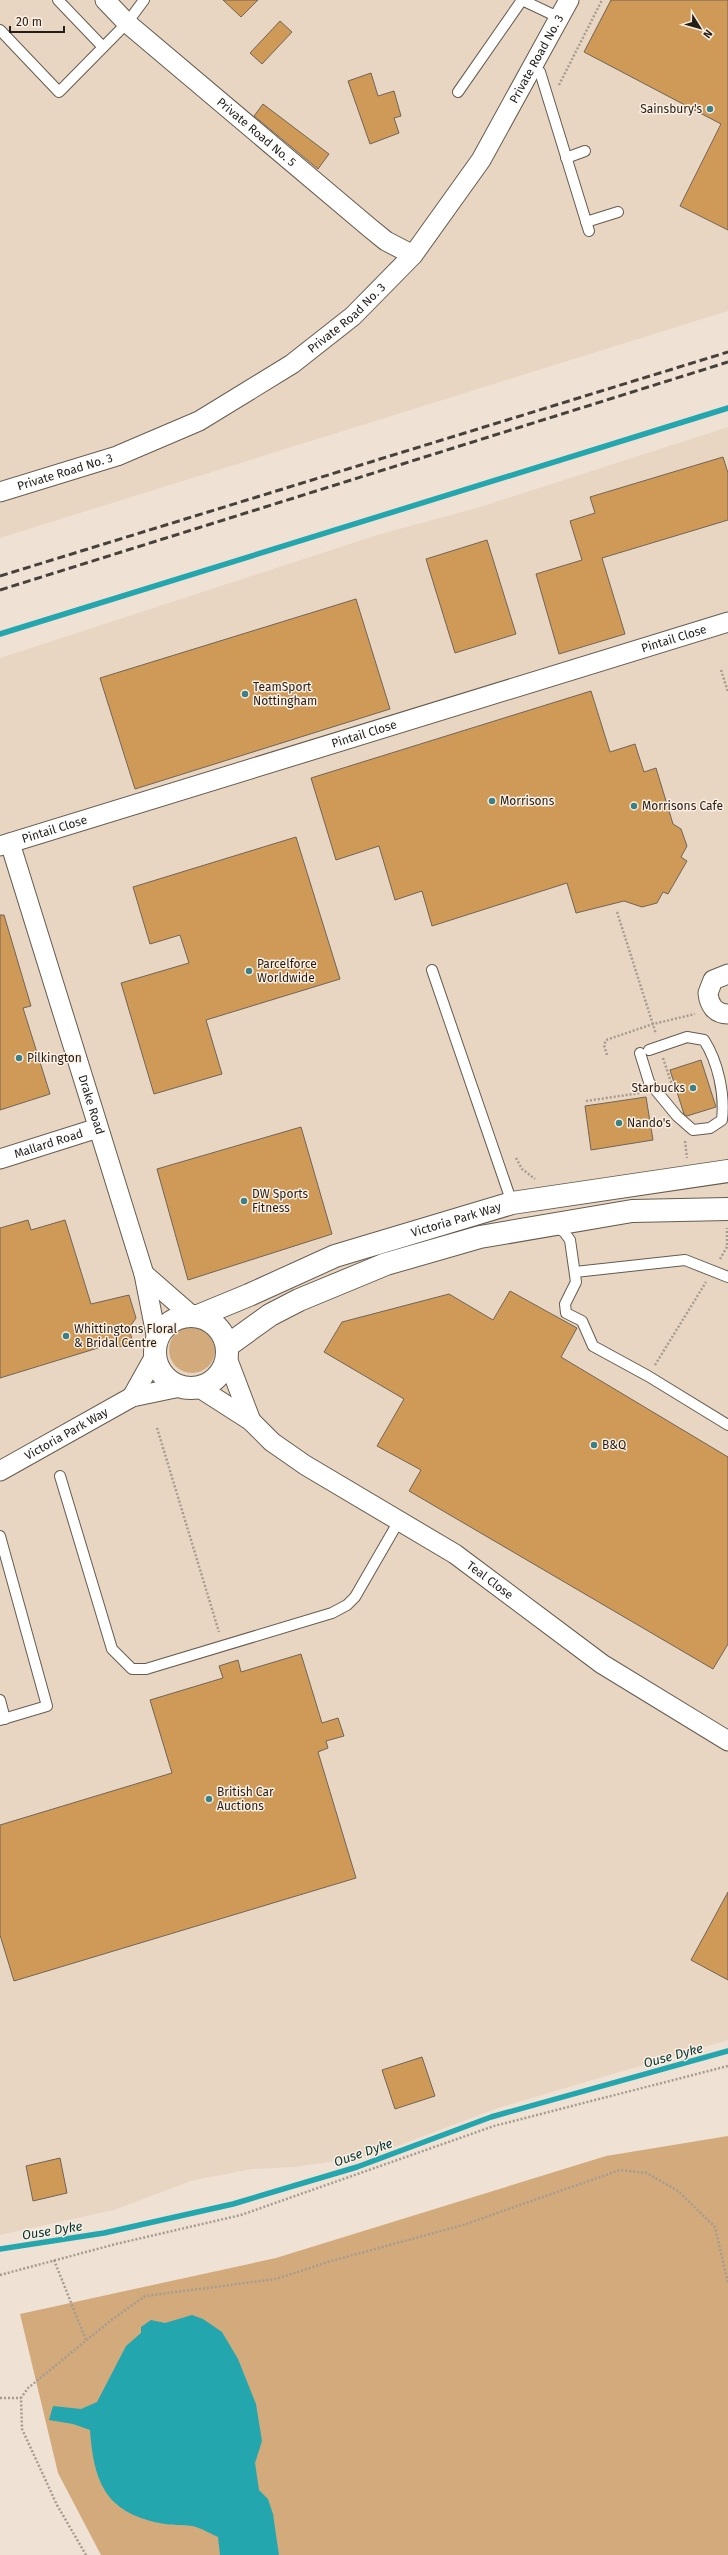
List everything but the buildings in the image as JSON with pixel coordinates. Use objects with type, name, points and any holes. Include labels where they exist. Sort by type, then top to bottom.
[{"type":"street","name":"Private Road No. 5","points":[[105,0],[127,23],[386,241],[413,255]]},
{"type":"street","name":"Private Road No. 3","points":[[0,492],[117,456],[199,421],[292,364],[353,316],[413,255],[481,160],[569,0]]},
{"type":"street","name":"Pintail Close","points":[[5,844],[728,622]]},
{"type":"street","name":"Drake Road","points":[[5,844],[144,1274],[156,1348]]},
{"type":"street","points":[[728,974],[713,980],[709,986],[708,1000],[723,1013],[728,1031]]},
{"type":"street","name":"Mallard Road","points":[[0,1159],[98,1128]]},
{"type":"street","name":"Victoria Park Way","points":[[195,1316],[249,1295],[335,1256],[512,1202],[728,1171]]},
{"type":"street","name":"Victoria Park Way","points":[[227,1352],[270,1315],[386,1264],[480,1237],[632,1211],[728,1209]]},
{"type":"street","points":[[132,1397],[189,1387],[215,1380],[223,1370],[227,1352],[223,1333],[212,1322],[195,1316],[144,1274]]},
{"type":"street","points":[[132,1397],[169,1324],[176,1319],[195,1316]]},
{"type":"street","points":[[156,1348],[160,1369],[168,1380],[189,1387]]},
{"type":"street","name":"Teal Close","points":[[227,1352],[251,1421]]},
{"type":"street","name":"Teal Close","points":[[189,1387],[251,1421],[272,1442],[306,1465],[400,1519],[503,1588],[602,1664],[728,1741]]},
{"type":"street","name":"Victoria Park Way","points":[[0,1471],[132,1397]]},
{"type":"lane","points":[[58,0],[103,47]]},
{"type":"lane","points":[[0,30],[59,92],[127,23],[144,0]]},
{"type":"lane","points":[[458,92],[522,0],[560,18]]},
{"type":"lane","points":[[533,66],[540,72],[587,227],[618,212]]},
{"type":"lane","points":[[566,158],[585,151]]},
{"type":"lane","points":[[432,970],[512,1202]]},
{"type":"lane","points":[[687,1037],[704,1040],[711,1051],[724,1102],[722,1120],[710,1128],[693,1130],[677,1116],[649,1082],[644,1051],[659,1045],[687,1037]]},
{"type":"lane","points":[[551,1224],[564,1232],[570,1240],[576,1282],[565,1304],[566,1313],[582,1321],[593,1346],[648,1376],[728,1425]]},
{"type":"lane","points":[[574,1272],[686,1260],[714,1269],[728,1277]]},
{"type":"lane","points":[[60,1476],[112,1649],[120,1659],[132,1669],[146,1669],[224,1647],[332,1612],[347,1605],[355,1597],[400,1519]]},
{"type":"lane","points":[[0,1536],[47,1706],[3,1719],[0,1700]]},
{"type":"path","points":[[561,90],[559,83],[602,0]]},
{"type":"path","points":[[721,670],[728,692]]},
{"type":"path","points":[[617,912],[682,1112],[671,1121],[684,1136],[688,1165]]},
{"type":"path","points":[[586,1101],[645,1092]]},
{"type":"path","points":[[648,1376],[726,1247],[728,1222]]},
{"type":"path","points":[[157,1428],[224,1647]]},
{"type":"path","points":[[0,2275],[54,2260],[241,2215],[494,2126],[728,2066]]},
{"type":"path","points":[[86,2555],[57,2505],[22,2429],[21,2398],[28,2388],[86,2340],[145,2296],[276,2279],[331,2261],[463,2225],[620,2170],[647,2174],[678,2191],[715,2227],[728,2283]]},
{"type":"path","points":[[54,2260],[86,2340]]},
{"type":"path","points":[[0,2398],[21,2398]]},
{"type":"shaded area","points":[[0,0],[728,0],[728,311],[0,538]]},
{"type":"shaded area","points":[[728,427],[728,2040],[498,2108],[371,2156],[294,2167],[252,2169],[191,2181],[114,2210],[0,2235],[0,658],[377,535],[480,507]]},
{"type":"shaded area","points":[[192,1327],[205,1331],[211,1337],[215,1350],[211,1363],[205,1369],[192,1373],[179,1369],[173,1363],[169,1350],[173,1337],[179,1331]]},
{"type":"shaded area","points":[[728,2136],[728,2555],[101,2555],[58,2473],[20,2314],[276,2258],[606,2156]]},
{"type":"water","points":[[192,2315],[203,2319],[222,2332],[238,2359],[256,2404],[262,2441],[255,2463],[259,2490],[268,2499],[273,2514],[279,2555],[220,2555],[218,2537],[204,2530],[192,2526],[165,2524],[129,2513],[107,2494],[100,2481],[95,2466],[90,2430],[73,2424],[49,2420],[53,2406],[81,2409],[97,2402],[126,2346],[141,2333],[141,2327],[151,2320],[165,2323]]},
{"type":"waterway","points":[[0,634],[728,408]]},
{"type":"waterway","name":"Ouse Dyke","points":[[0,2249],[104,2233],[233,2204],[357,2167],[491,2117],[728,2051]]},
{"type":"railway","points":[[0,576],[728,352]]},
{"type":"railway","points":[[0,590],[728,362]]},
{"type":"place","name":"Sainsbury's","points":[[710,109]]},
{"type":"place","name":"TeamSport Nottingham","points":[[245,694]]},
{"type":"place","name":"Morrisons","points":[[492,801]]},
{"type":"place","name":"Morrisons Cafe","points":[[634,806]]},
{"type":"place","name":"Parcelforce Worldwide","points":[[249,971]]},
{"type":"place","name":"Pilkington","points":[[19,1058]]},
{"type":"place","name":"Starbucks","points":[[693,1088]]},
{"type":"place","name":"Nando's","points":[[619,1123]]},
{"type":"place","name":"DW Sports Fitness","points":[[244,1201]]},
{"type":"place","name":"Whittingtons Floral & Bridal Centre","points":[[66,1336]]},
{"type":"place","name":"B&Q","points":[[594,1445]]},
{"type":"place","name":"British Car Auctions","points":[[209,1799]]}]
